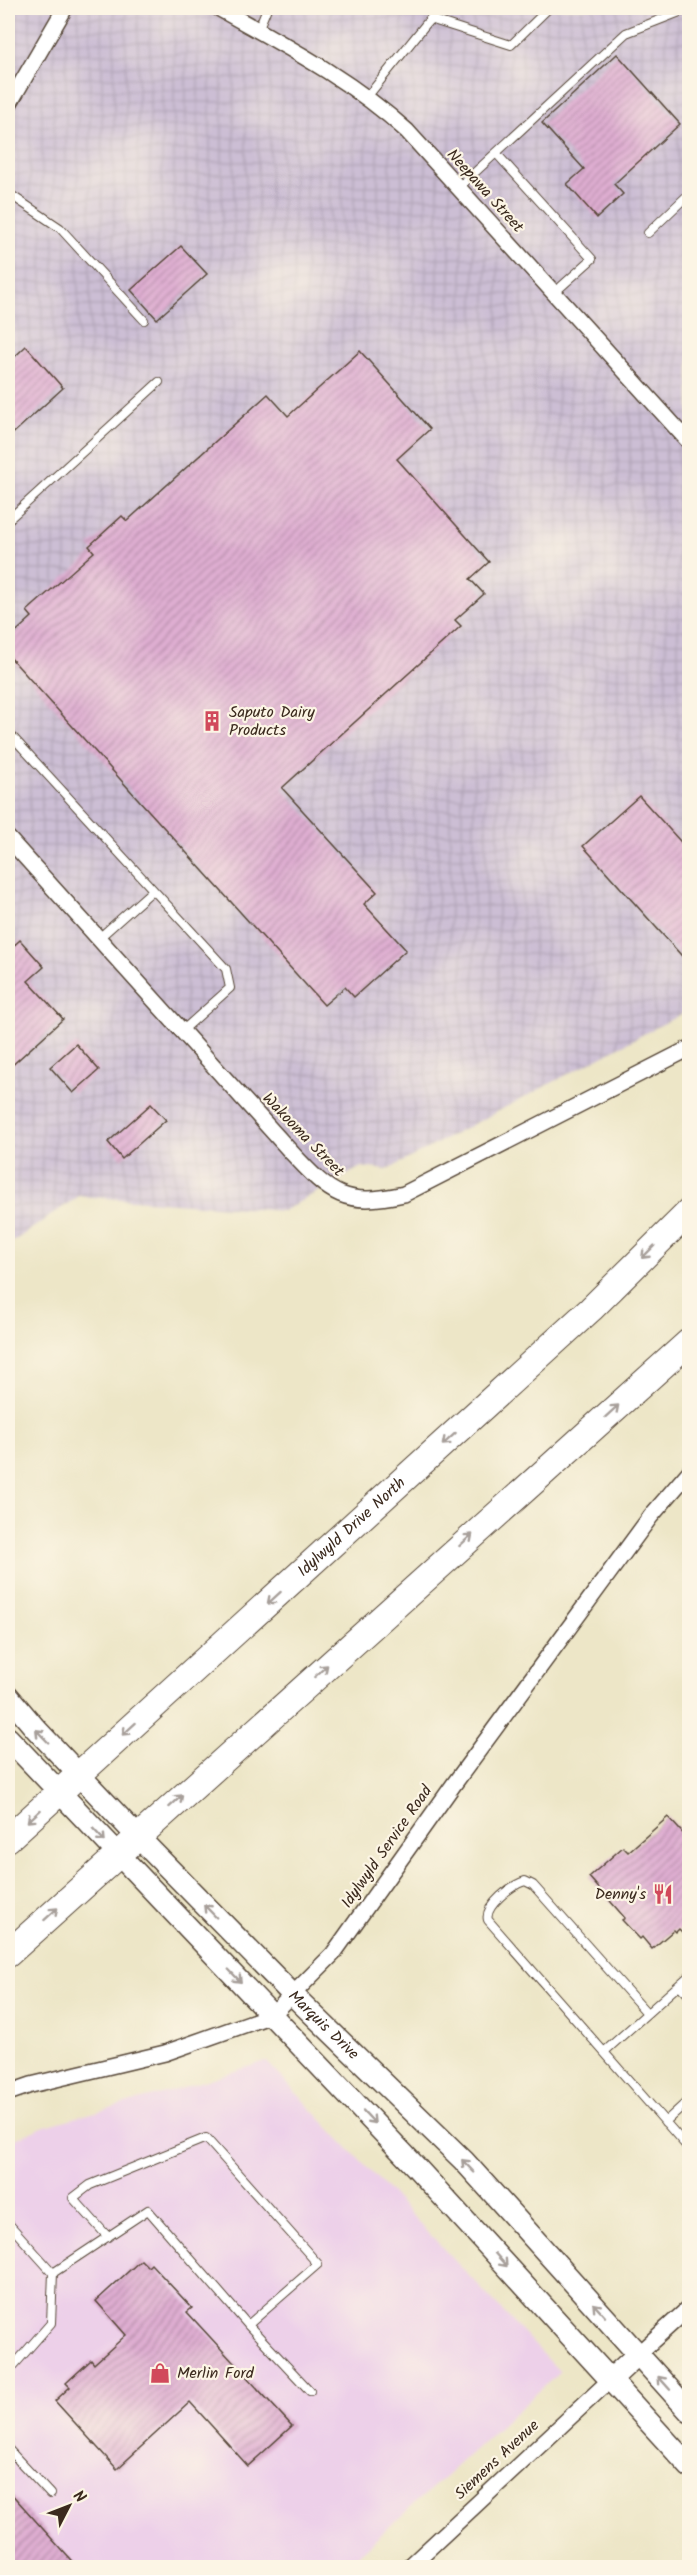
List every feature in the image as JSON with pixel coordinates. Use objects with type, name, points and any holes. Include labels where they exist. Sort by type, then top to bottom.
[{"type":"highway","name":"Idylwyld Drive North","points":[[8,1839],[583,1317],[690,1211]]},
{"type":"highway","points":[[8,1954],[690,1341]]},
{"type":"main road","name":"Marquis Drive","points":[[8,1696],[137,1836],[294,1996],[464,2161],[690,2412]]},
{"type":"main road","name":"Marquis Drive","points":[[8,1738],[416,2167],[690,2468]]},
{"type":"main road","points":[[610,2380],[638,2354]]},
{"type":"street","points":[[9,102],[65,8]]},
{"type":"street","name":"Neepawa Street","points":[[218,8],[316,63],[367,97],[406,131],[690,443]]},
{"type":"street","name":"Wakooma Street","points":[[8,838],[312,1175],[334,1193],[359,1200],[404,1194],[690,1048]]},
{"type":"street","name":"Idylwyld Service Road","points":[[8,2093],[31,2085],[165,2053],[273,2015],[294,1996],[333,1954],[454,1784],[651,1516],[690,1471]]},
{"type":"street","points":[[638,2354],[690,2307]]},
{"type":"street","name":"Siemens Avenue","points":[[408,2568],[610,2380]]},
{"type":"lane","points":[[258,30],[267,8]]},
{"type":"lane","points":[[367,97],[440,8]]},
{"type":"lane","points":[[430,19],[511,45],[549,8]]},
{"type":"lane","points":[[458,188],[626,33],[690,8]]},
{"type":"lane","points":[[496,153],[592,259],[554,293]]},
{"type":"lane","points":[[8,193],[60,228],[144,320]]},
{"type":"lane","points":[[648,233],[690,193]]},
{"type":"lane","points":[[8,520],[159,382]]},
{"type":"lane","points":[[8,732],[226,969],[230,988],[182,1031]]},
{"type":"lane","points":[[98,939],[153,890]]},
{"type":"lane","points":[[647,2013],[533,1885],[525,1881],[518,1883],[489,1908],[486,1914],[488,1920],[690,2150]]},
{"type":"lane","points":[[604,2052],[690,1975]]},
{"type":"lane","points":[[679,1985],[690,1996]]},
{"type":"lane","points":[[664,2122],[690,2099]]},
{"type":"lane","points":[[108,2237],[74,2198],[90,2185],[206,2138],[318,2264],[248,2325]]},
{"type":"lane","points":[[53,2273],[148,2211],[248,2325],[310,2391]]},
{"type":"lane","points":[[8,2223],[53,2273],[51,2323],[8,2372]]},
{"type":"lane","points":[[8,2449],[50,2494]]},
{"type":"shaded area","points":[[8,8],[689,8],[689,1010],[387,1170],[361,1167],[283,1211],[79,1196],[8,1245]]},
{"type":"shaded area","points":[[266,2061],[560,2372],[345,2567],[8,2568],[8,2142],[45,2126],[179,2089]]},
{"type":"building","points":[[617,54],[680,124],[614,184],[623,194],[597,218],[567,184],[584,169],[542,123]]},
{"type":"building","points":[[181,246],[207,274],[157,319],[131,290]]},
{"type":"building","points":[[26,346],[63,388],[8,438],[8,363]]},
{"type":"building","name":"Saputo Dairy Products","points":[[360,351],[430,429],[397,459],[489,562],[470,579],[484,594],[455,620],[461,626],[282,788],[377,892],[364,904],[406,950],[354,997],[345,987],[324,1005],[8,655],[8,639],[32,617],[27,611],[94,552],[89,546],[122,516],[127,521],[268,394],[288,416]]},
{"type":"building","points":[[639,796],[690,852],[690,965],[583,846]]},
{"type":"building","points":[[20,940],[44,967],[28,981],[63,1019],[8,1069],[8,951]]},
{"type":"building","points":[[76,1044],[99,1070],[73,1093],[50,1067]]},
{"type":"building","points":[[151,1104],[166,1120],[122,1159],[108,1142]]},
{"type":"building","points":[[668,1817],[690,1841],[690,1940],[679,1929],[676,1932],[674,1930],[652,1949],[622,1920],[625,1918],[589,1877],[623,1847],[628,1852]]},
{"type":"building","name":"Merlin Ford","points":[[141,2260],[148,2267],[151,2264],[192,2308],[187,2312],[292,2426],[248,2466],[190,2402],[117,2469],[55,2401],[70,2387],[66,2383],[91,2360],[94,2364],[126,2335],[96,2301]]},
{"type":"building","points":[[8,2490],[78,2568],[8,2568]]},
{"type":"place","name":"Saputo Dairy Products","points":[[212,721]]},
{"type":"place","name":"Denny's","points":[[663,1894]]},
{"type":"place","name":"Merlin Ford","points":[[160,2373]]}]
